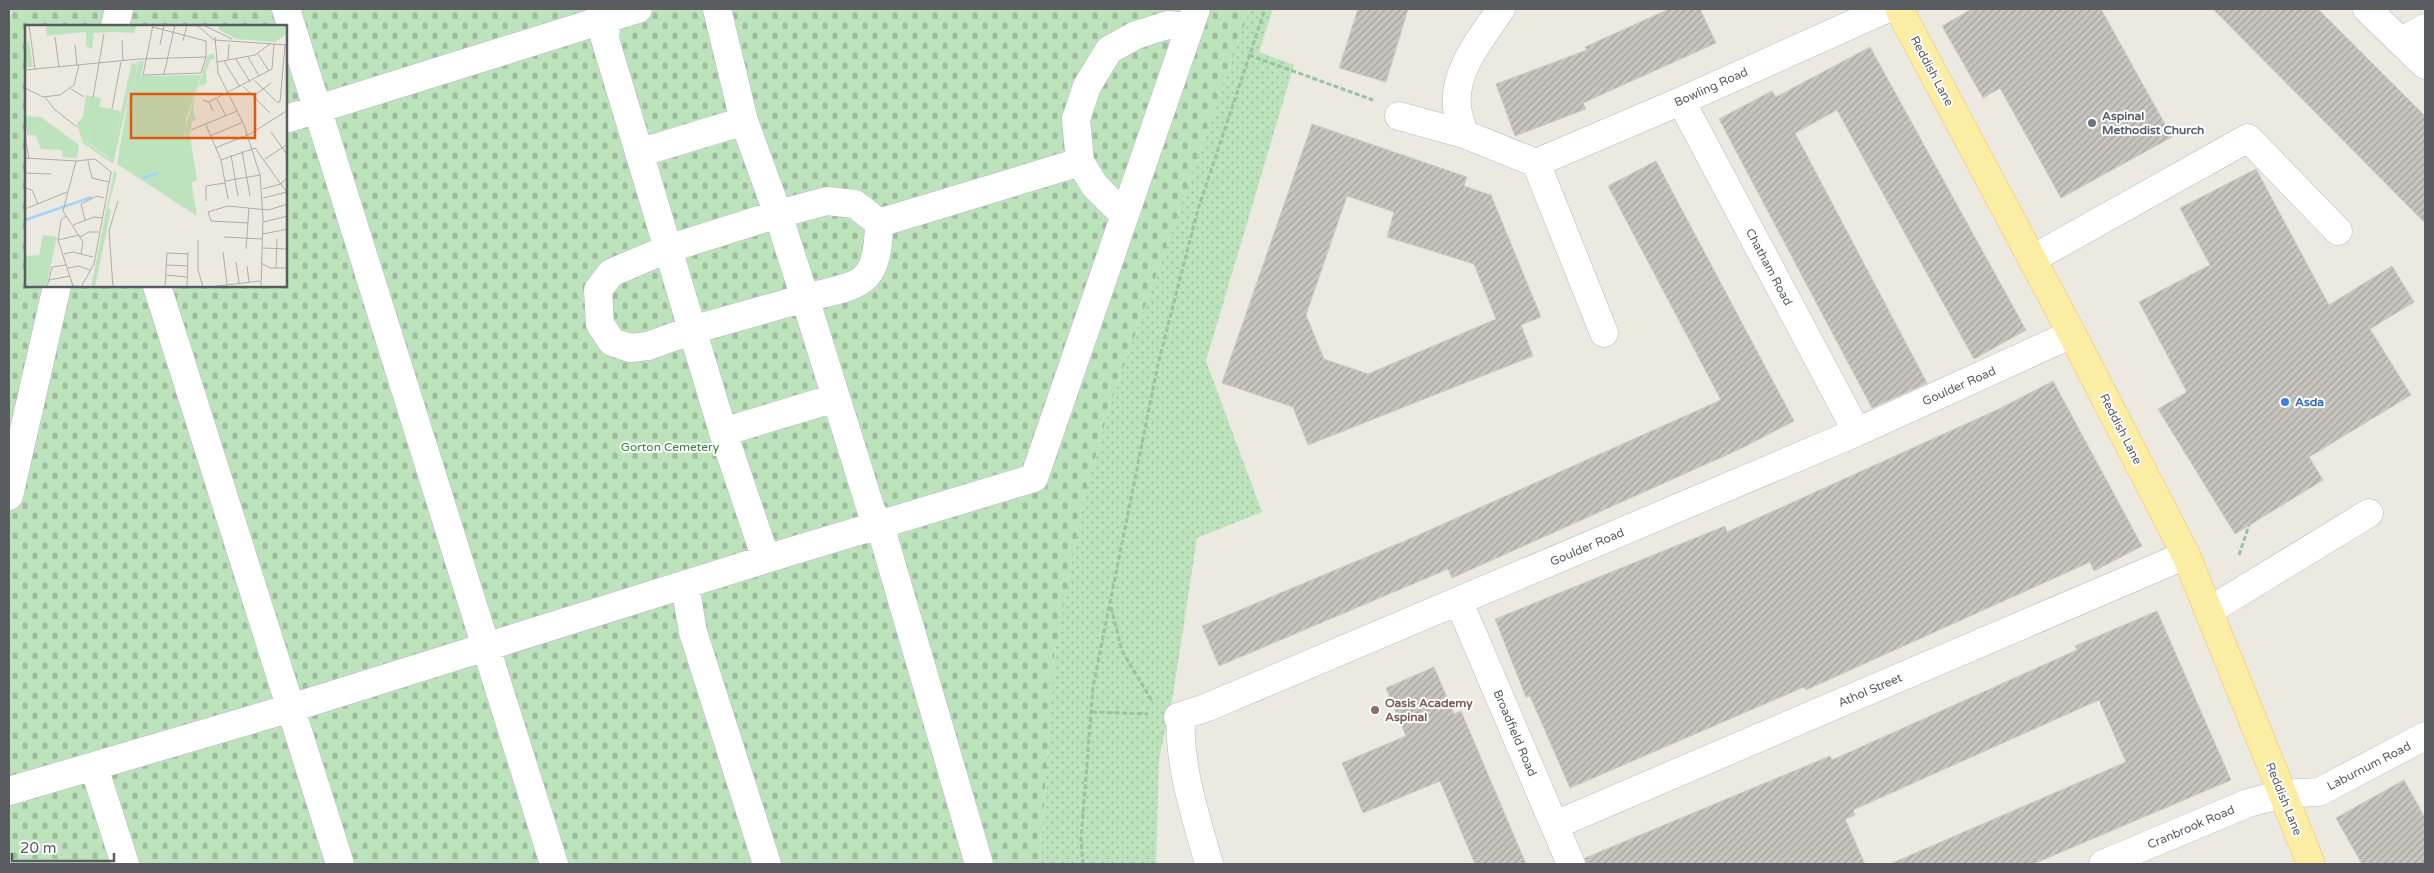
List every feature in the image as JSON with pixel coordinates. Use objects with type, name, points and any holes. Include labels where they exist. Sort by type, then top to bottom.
[{"type":"main road","name":"Reddish Lane","points":[[1899,9],[2072,334],[2186,555],[2311,864]]},
{"type":"street","points":[[115,25],[119,9]]},
{"type":"street","points":[[286,9],[554,864]]},
{"type":"street","points":[[288,118],[608,14],[638,9]]},
{"type":"street","points":[[717,9],[744,121],[778,214],[870,510],[880,525],[979,864]]},
{"type":"street","points":[[1464,134],[1457,107],[1458,81],[1476,45],[1501,9]]},
{"type":"street","name":"Bowling Road","points":[[1536,163],[1681,101],[1886,9]]},
{"type":"street","points":[[2367,9],[2414,35],[2425,65]]},
{"type":"street","points":[[608,14],[606,39],[639,153],[723,432],[766,559]]},
{"type":"street","points":[[1124,215],[1095,186],[1080,162],[1076,119],[1087,86],[1109,50],[1136,34],[1193,18]]},
{"type":"street","points":[[9,791],[290,708],[766,559],[1034,478],[1193,18]]},
{"type":"street","name":"Chatham Road","points":[[1681,101],[1857,432]]},
{"type":"street","points":[[1399,116],[1464,134],[1536,163],[1604,333]]},
{"type":"street","points":[[639,153],[744,121]]},
{"type":"street","points":[[2032,259],[2248,138],[2338,231]]},
{"type":"street","points":[[879,223],[1080,162]]},
{"type":"street","points":[[827,201],[856,204],[879,223],[876,264],[866,278],[844,288],[692,330],[648,346],[630,348],[612,342],[600,324],[598,290],[611,273],[667,248],[827,201]]},
{"type":"street","points":[[9,496],[57,288]]},
{"type":"street","points":[[159,288],[340,864]]},
{"type":"street","name":"Goulder Road","points":[[1176,716],[1208,707],[1459,602],[1857,432],[2072,334]]},
{"type":"street","points":[[723,432],[835,398]]},
{"type":"street","points":[[2209,611],[2369,513]]},
{"type":"street","name":"Athol Street","points":[[1555,825],[2186,555]]},
{"type":"street","points":[[685,585],[693,632],[768,864]]},
{"type":"street","name":"Broadfield Road","points":[[1459,602],[1571,864]]},
{"type":"street","points":[[1176,716],[1188,783],[1209,864]]},
{"type":"street","name":"Laburnum Road","points":[[2282,794],[2320,792],[2425,736]]},
{"type":"street","points":[[94,767],[125,864]]},
{"type":"street","name":"Cranbrook Road","points":[[2103,864],[2248,803],[2282,794]]},
{"type":"path","points":[[1083,864],[1081,840],[1093,688],[1172,305],[1198,209],[1265,9]]},
{"type":"path","points":[[1249,54],[1378,102],[1399,116]]},
{"type":"path","points":[[2238,561],[2249,525]]},
{"type":"path","points":[[1110,604],[1122,651],[1149,698],[1176,716]]},
{"type":"path","points":[[1092,712],[1176,716]]},
{"type":"green space","name":"Gorton Cemetery","points":[[12,9],[1250,9],[1112,400],[1084,496],[1054,656],[1040,864],[9,864],[9,26]]},
{"type":"green space","points":[[1250,9],[1273,9],[1259,52],[1294,65],[1206,361],[1262,512],[1197,538],[1173,695],[1159,759],[1156,864],[1040,864],[1054,656],[1084,496],[1112,400]]},
{"type":"building","points":[[1358,9],[1408,9],[1386,82],[1339,68]]},
{"type":"building","points":[[1669,9],[1700,9],[1716,43],[1583,103],[1586,109],[1515,136],[1496,84],[1587,50],[1585,47]]},
{"type":"building","points":[[1972,9],[2101,9],[2172,137],[2061,198],[2000,88],[1983,98],[1942,26]]},
{"type":"building","points":[[2213,9],[2318,9],[2425,116],[2425,223]]},
{"type":"building","points":[[1870,47],[2026,330],[1974,359],[1837,110],[1795,133],[1927,383],[1872,408],[1719,119],[1772,91],[1776,97]]},
{"type":"building","points":[[1312,124],[1467,177],[1464,186],[1491,195],[1541,317],[1521,325],[1533,356],[1308,445],[1293,407],[1222,383]],"holes":[[[1347,196],[1394,212],[1387,237],[1474,264],[1496,319],[1368,374],[1324,359],[1306,315]]]},
{"type":"building","points":[[1656,161],[1794,421],[1740,449],[1452,578],[1448,569],[1219,666],[1202,626],[1414,537],[1721,400],[1608,186]]},
{"type":"building","points":[[2256,169],[2329,305],[2392,266],[2414,302],[2370,329],[2411,395],[2309,457],[2323,480],[2235,534],[2158,409],[2187,392],[2139,302],[2210,265],[2180,208]]},
{"type":"building","points":[[2053,381],[2142,546],[2094,571],[2090,562],[1806,690],[1804,687],[1570,788],[1530,696],[1526,697],[1495,619],[1725,526],[1727,532],[2001,408]]},
{"type":"building","points":[[2157,611],[2231,780],[2033,864],[1890,864],[2126,762],[2099,700],[1853,810],[1855,815],[1845,819],[1865,864],[1586,864],[1585,858],[1830,756],[1832,760],[2077,650],[2075,646]]},
{"type":"building","points":[[1434,667],[1454,714],[1461,711],[1526,864],[1475,864],[1440,781],[1363,813],[1342,763],[1406,736],[1386,688]]},
{"type":"building","points":[[2404,780],[2425,818],[2425,864],[2362,864],[2336,818]]},
{"type":"place","name":"Aspinal Methodist Church","points":[[2092,123]]},
{"type":"place","name":"Asda","points":[[2285,402]]},
{"type":"place","name":"Oasis Academy Aspinal","points":[[1375,710]]}]
